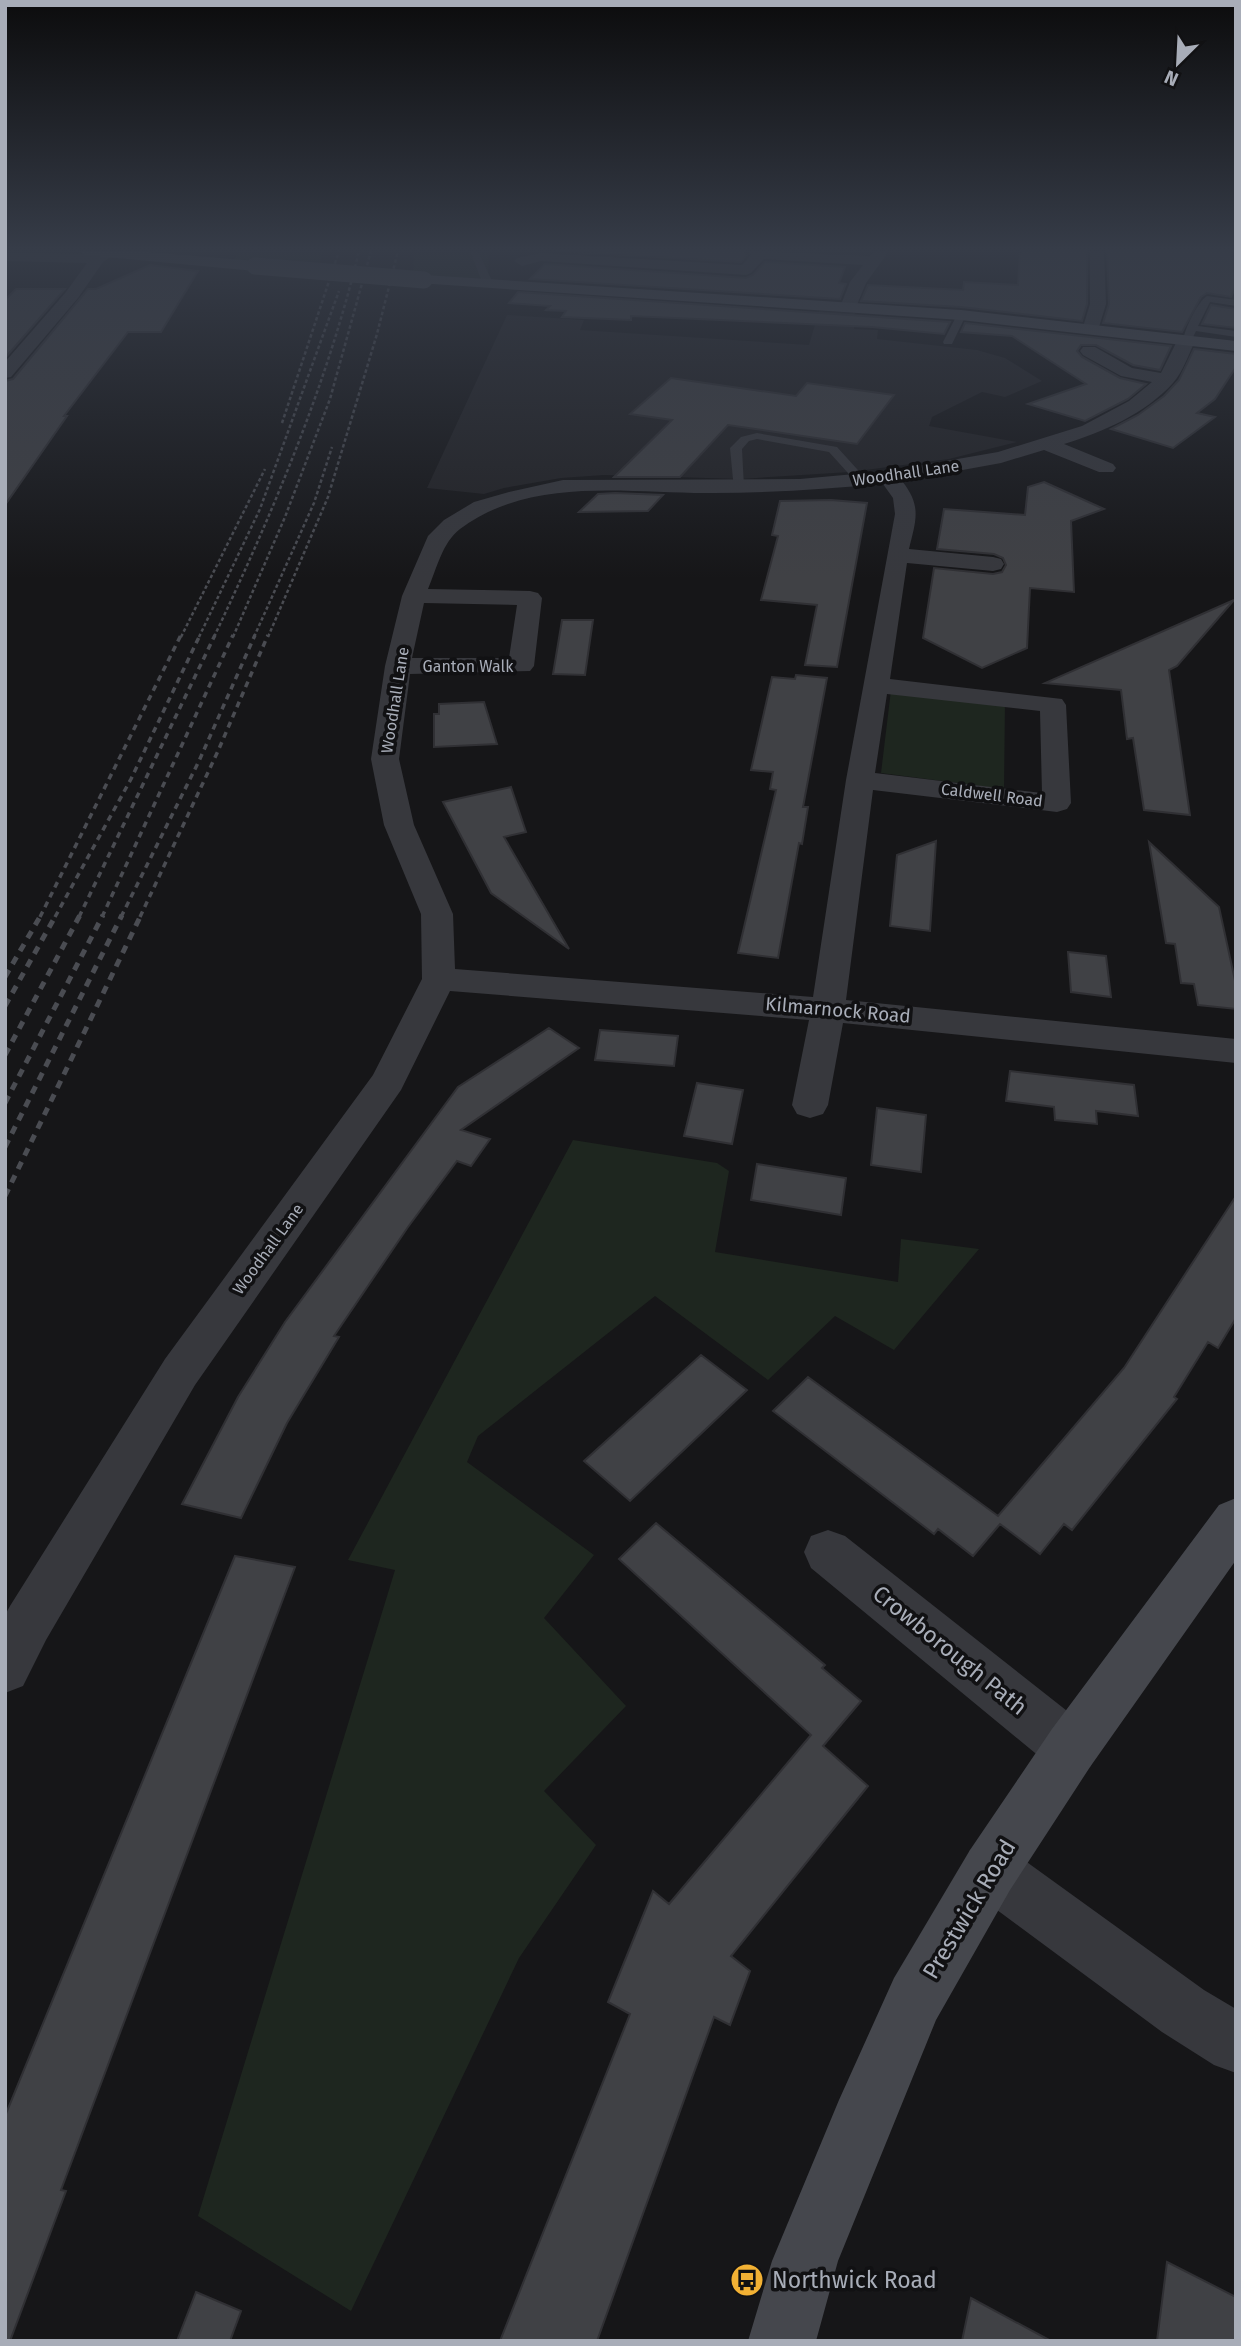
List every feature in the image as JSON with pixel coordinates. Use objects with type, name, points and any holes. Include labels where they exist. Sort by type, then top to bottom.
[{"type":"main road","name":"Prestwick Road","points":[[782,2341],[806,2261],[861,2122],[909,2012],[990,1870],[1071,1748],[1236,1520]]},
{"type":"street","points":[[1106,360],[1127,372],[1167,379]]},
{"type":"street","name":"Woodhall Lane","points":[[5,1668],[28,1623],[180,1372],[388,1081],[439,979],[437,914],[399,825],[385,759],[398,666],[414,596],[436,541],[465,516],[497,501],[541,490],[594,484],[738,487],[875,479],[963,465],[1046,444],[1118,415],[1153,393],[1167,379],[1176,360]]},
{"type":"street","points":[[1046,444],[1106,468]]},
{"type":"street","points":[[810,1105],[828,1008],[860,779],[906,505],[899,488],[875,479]]},
{"type":"street","points":[[897,555],[993,564]]},
{"type":"street","name":"Ganton Walk","points":[[398,666],[521,666],[530,598],[414,596]]},
{"type":"street","name":"Caldwell Road","points":[[860,779],[1057,803],[1053,705],[876,685]]},
{"type":"street","name":"Kilmarnock Road","points":[[439,979],[828,1008],[1236,1051]]},
{"type":"street","name":"Crowborough Path","points":[[828,1552],[1071,1748]]},
{"type":"street","points":[[990,1870],[1183,2011],[1236,2043]]},
{"type":"lane","points":[[738,487],[736,448],[745,439],[758,436],[833,449],[875,479]]},
{"type":"shaded area","points":[[486,360],[1009,360],[1042,381],[1005,397],[982,392],[932,417],[929,426],[1017,442],[949,459],[850,472],[740,479],[604,475],[561,478],[484,494],[427,488]]},
{"type":"shaded area","points":[[891,690],[1005,702],[1004,789],[881,773]]},
{"type":"shaded area","points":[[573,1140],[717,1163],[729,1171],[715,1252],[898,1282],[901,1239],[979,1249],[894,1350],[835,1316],[768,1380],[655,1296],[478,1436],[467,1462],[594,1555],[544,1618],[626,1706],[544,1791],[596,1845],[519,1958],[351,2311],[198,2216],[395,1570],[348,1560]]},
{"type":"building","points":[[28,360],[106,360],[64,416],[67,416],[5,505],[5,381],[13,379]]},
{"type":"building","points":[[1050,360],[1088,360],[1120,378],[1146,384],[1128,399],[1085,421],[1028,404],[1086,384]]},
{"type":"building","points":[[1125,360],[1164,360],[1160,370],[1133,365]]},
{"type":"building","points":[[1188,360],[1236,360],[1236,367],[1215,399],[1197,413],[1215,417],[1173,448],[1111,429],[1138,415],[1164,396],[1179,380]]},
{"type":"building","points":[[671,378],[796,396],[807,383],[894,395],[857,444],[728,425],[680,477],[614,477],[672,420],[630,414]]},
{"type":"building","points":[[1044,482],[1104,509],[1071,521],[1074,592],[1030,588],[1027,648],[982,668],[923,638],[934,568],[993,574],[1002,572],[1006,565],[1003,558],[994,554],[937,549],[944,509],[1025,515],[1028,487]]},
{"type":"building","points":[[598,494],[663,495],[648,511],[579,512]]},
{"type":"building","points":[[831,500],[867,503],[837,667],[805,665],[817,605],[761,600],[778,536],[772,535],[780,501]]},
{"type":"building","points":[[1234,600],[1177,666],[1169,670],[1190,815],[1144,810],[1133,738],[1127,739],[1121,690],[1045,683]]},
{"type":"building","points":[[562,620],[593,620],[585,675],[553,674]]},
{"type":"building","points":[[796,675],[827,678],[803,807],[808,807],[802,844],[799,843],[778,958],[738,953],[776,790],[770,789],[773,772],[751,770],[772,677],[795,679]]},
{"type":"building","points":[[484,702],[497,744],[434,747],[434,714],[439,714],[439,704]]},
{"type":"building","points":[[511,787],[526,832],[504,837],[569,949],[491,893],[443,802]]},
{"type":"building","points":[[936,841],[930,931],[890,926],[897,855]]},
{"type":"building","points":[[1149,842],[1219,907],[1236,985],[1236,1009],[1198,1005],[1194,984],[1181,983],[1175,944],[1166,943]]},
{"type":"building","points":[[1068,952],[1106,956],[1111,997],[1071,992]]},
{"type":"building","points":[[549,1028],[579,1048],[461,1130],[490,1139],[471,1166],[457,1161],[408,1227],[334,1336],[339,1337],[287,1423],[241,1518],[182,1504],[238,1397],[285,1322],[458,1087]]},
{"type":"building","points":[[600,1030],[678,1036],[674,1066],[595,1060]]},
{"type":"building","points":[[1010,1071],[1134,1085],[1138,1116],[1096,1111],[1097,1124],[1055,1120],[1054,1107],[1006,1101]]},
{"type":"building","points":[[697,1083],[743,1090],[732,1144],[684,1136]]},
{"type":"building","points":[[877,1108],[926,1115],[921,1172],[871,1165]]},
{"type":"building","points":[[757,1164],[846,1178],[841,1215],[751,1200]]},
{"type":"building","points":[[1236,1196],[1236,1318],[1218,1348],[1208,1342],[1174,1397],[1177,1399],[1072,1530],[1064,1524],[1040,1554],[1000,1524],[973,1556],[938,1529],[934,1534],[773,1411],[808,1377],[998,1516],[1124,1368]]},
{"type":"building","points":[[701,1355],[747,1390],[630,1501],[584,1461]]},
{"type":"building","points":[[656,1523],[825,1665],[822,1668],[861,1701],[823,1746],[868,1786],[731,1956],[750,1971],[730,2025],[714,2017],[597,2341],[500,2341],[630,2014],[608,2002],[653,1891],[669,1904],[811,1735],[619,1559]]},
{"type":"building","points":[[235,1556],[295,1567],[61,2190],[66,2191],[10,2341],[5,2341],[5,2116]]},
{"type":"building","points":[[1167,2262],[1236,2297],[1236,2341],[1157,2341]]},
{"type":"building","points":[[196,2292],[241,2311],[230,2341],[177,2341]]},
{"type":"building","points":[[971,2298],[1051,2341],[962,2341]]},
{"type":"railway","points":[[282,423],[303,360]]},
{"type":"railway","points":[[199,637],[260,509],[314,360]]},
{"type":"railway","points":[[214,637],[297,447],[328,360]]},
{"type":"railway","points":[[233,637],[285,517],[330,399],[341,360]]},
{"type":"railway","points":[[268,637],[328,497],[369,360]]},
{"type":"railway","points":[[254,637],[314,503],[332,447]]},
{"type":"railway","points":[[181,637],[265,469]]},
{"type":"railway","points":[[41,915],[181,635]]},
{"type":"railway","points":[[55,917],[131,779],[200,635]]},
{"type":"railway","points":[[80,916],[215,635]]},
{"type":"railway","points":[[102,916],[233,635]]},
{"type":"railway","points":[[122,915],[199,761],[255,635]]},
{"type":"railway","points":[[140,917],[218,751],[268,635]]},
{"type":"railway","points":[[5,977],[41,915]]},
{"type":"railway","points":[[5,1006],[56,915]]},
{"type":"railway","points":[[5,1147],[122,915]]},
{"type":"railway","points":[[5,1196],[141,915]]},
{"type":"railway","points":[[5,1055],[80,916]]},
{"type":"railway","points":[[5,1103],[102,916]]},
{"type":"place","name":"Northwick Road","points":[[747,2280]]}]
